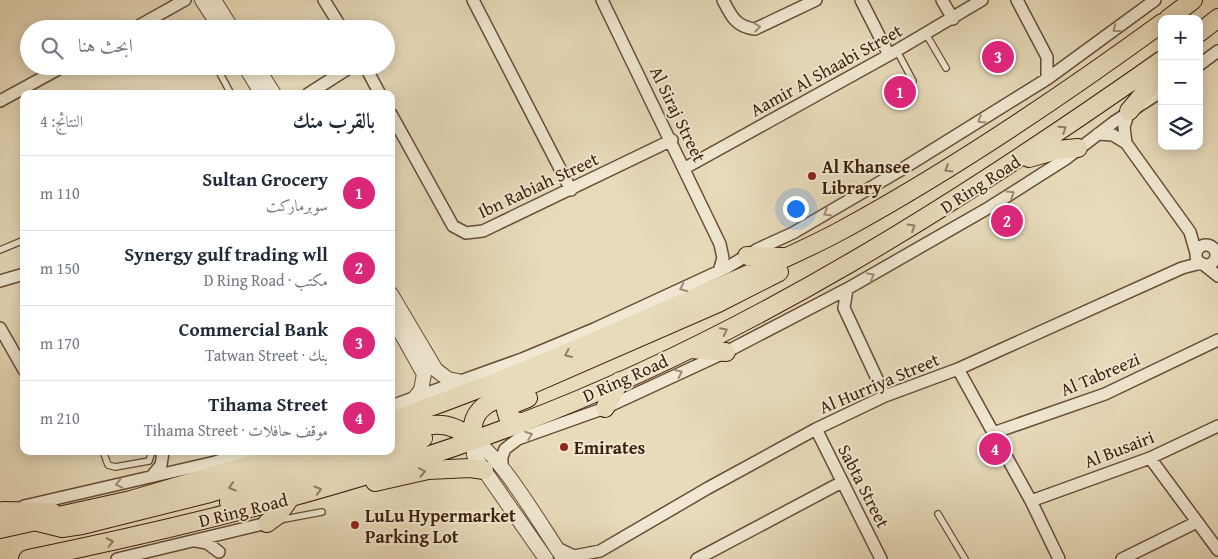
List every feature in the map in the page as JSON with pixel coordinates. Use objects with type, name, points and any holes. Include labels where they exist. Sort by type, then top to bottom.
[{"type":"main road","points":[[1173,15],[1193,0]]},
{"type":"main road","points":[[1203,30],[1218,18]]},
{"type":"main road","name":"D Ring Road","points":[[395,415],[566,355],[790,257],[844,229],[992,142],[1065,94],[1158,26]]},
{"type":"main road","name":"D Ring Road","points":[[28,559],[177,527],[290,498],[358,478],[520,423],[620,381],[767,310],[872,251],[1014,162],[1158,63]]},
{"type":"main road","points":[[1129,111],[1158,77]]},
{"type":"main road","points":[[1014,162],[1057,150],[1078,148]]},
{"type":"main road","points":[[746,256],[790,257]]},
{"type":"main road","points":[[473,440],[472,424],[475,417],[479,410],[489,403],[718,303],[774,275],[790,257]]},
{"type":"main road","points":[[520,423],[508,417],[506,410],[511,405],[603,367],[680,332],[702,319],[718,303]]},
{"type":"main road","points":[[690,348],[726,352]]},
{"type":"main road","points":[[605,408],[620,381]]},
{"type":"main road","points":[[395,436],[435,425],[456,427],[473,440]]},
{"type":"main road","points":[[395,450],[415,444],[423,438],[421,433],[415,429]]},
{"type":"main road","points":[[0,530],[82,512],[283,455]]},
{"type":"main road","points":[[38,522],[62,528],[82,525],[227,488],[337,455]]},
{"type":"main road","points":[[177,527],[204,510],[380,455]]},
{"type":"main road","points":[[358,478],[366,481],[383,482],[428,470],[470,468],[484,470]]},
{"type":"main road","points":[[267,523],[283,510],[290,498]]},
{"type":"main road","points":[[1,511],[82,512]]},
{"type":"street","points":[[149,20],[185,0]]},
{"type":"street","points":[[202,0],[215,20]]},
{"type":"street","points":[[214,0],[226,20]]},
{"type":"street","points":[[324,0],[336,20]]},
{"type":"street","points":[[473,0],[571,190]]},
{"type":"street","name":"Al Siraj Street","points":[[602,0],[672,140],[720,244],[723,258],[718,271]]},
{"type":"street","points":[[723,0],[738,24],[746,28],[756,29],[816,0]]},
{"type":"street","points":[[861,0],[893,53]]},
{"type":"street","points":[[942,0],[953,19]]},
{"type":"street","name":"Aamir Al Shaabi Street","points":[[685,168],[893,53],[982,0]]},
{"type":"street","points":[[1016,0],[1047,57],[1055,64],[1065,67]]},
{"type":"street","points":[[414,397],[522,358],[594,329],[718,271],[793,233],[891,176],[1065,67],[1155,0]]},
{"type":"street","points":[[1203,62],[1218,51]]},
{"type":"street","points":[[1046,79],[1047,57]]},
{"type":"street","points":[[20,90],[48,75]]},
{"type":"street","points":[[250,75],[260,90]]},
{"type":"street","points":[[262,75],[271,90]]},
{"type":"street","points":[[314,90],[338,75]]},
{"type":"street","points":[[370,75],[378,90]]},
{"type":"street","points":[[0,101],[20,90]]},
{"type":"street","name":"D Ring Road","points":[[502,469],[502,457],[510,444],[605,408],[726,352],[847,289],[990,206],[1067,158],[1129,111],[1158,93]]},
{"type":"street","points":[[1126,143],[1124,127],[1129,111]]},
{"type":"street","name":"Ibn Rabiah Street","points":[[395,121],[453,226],[459,231],[474,234],[571,190],[672,140]]},
{"type":"street","points":[[1098,134],[1113,135],[1126,143],[1190,232],[1199,259],[1218,274]]},
{"type":"street","points":[[1190,232],[1214,250],[1218,274]]},
{"type":"street","points":[[720,244],[732,252],[746,256]]},
{"type":"street","points":[[1199,259],[1201,247],[1214,250]]},
{"type":"street","points":[[1199,259],[1211,264],[1214,250]]},
{"type":"street","name":"Al Hurriya Street","points":[[560,554],[579,557],[597,555],[708,488],[816,429],[885,396],[958,369],[1199,259]]},
{"type":"street","points":[[0,281],[20,275]]},
{"type":"street","points":[[847,289],[844,308],[885,396]]},
{"type":"street","points":[[825,300],[844,308]]},
{"type":"street","points":[[395,301],[436,370],[448,379],[458,381]]},
{"type":"street","points":[[395,322],[424,374],[424,385],[395,414]]},
{"type":"street","points":[[0,328],[20,363]]},
{"type":"street","name":"Al Tabreezi","points":[[993,433],[1105,394],[1218,340]]},
{"type":"street","points":[[958,369],[1031,501],[1058,559]]},
{"type":"street","name":"Al Busairi","points":[[1031,501],[1150,458],[1218,426]]},
{"type":"street","name":"Sabta Street","points":[[816,429],[880,558]]},
{"type":"street","points":[[473,440],[484,446],[502,469],[560,554]]},
{"type":"street","points":[[473,440],[474,455],[546,559]]},
{"type":"street","points":[[152,476],[161,465],[162,455]]},
{"type":"street","points":[[166,455],[179,470]]},
{"type":"street","points":[[1,511],[236,455]]},
{"type":"street","points":[[1150,458],[1218,550]]},
{"type":"street","points":[[697,559],[842,482]]},
{"type":"street","points":[[1122,559],[1197,522]]},
{"type":"street","name":"D Ring Road","points":[[117,559],[267,523]]},
{"type":"street","points":[[194,541],[208,543],[220,555],[226,533]]},
{"type":"lane","points":[[926,34],[946,68]]},
{"type":"lane","points":[[893,53],[913,81]]},
{"type":"lane","points":[[221,75],[229,90]]},
{"type":"lane","points":[[0,250],[20,242]]},
{"type":"lane","points":[[104,455],[108,465],[115,467],[149,461],[151,455]]},
{"type":"lane","name":"D Ring Road","points":[[267,523],[322,512]]},
{"type":"lane","points":[[938,514],[964,559]]},
{"type":"place","name":"Commercial Bank","points":[[998,57]]},
{"type":"place","name":"Sultan Grocery","points":[[900,92]]},
{"type":"place","name":"Al Khansee Library","points":[[812,176]]},
{"type":"place","name":"Synergy gulf trading wll","points":[[1007,221]]},
{"type":"place","name":"Emirates","points":[[564,447]]},
{"type":"place","name":"Tihama Street","points":[[995,449]]},
{"type":"place","name":"LuLu Hypermarket Parking Lot","points":[[355,525]]}]
